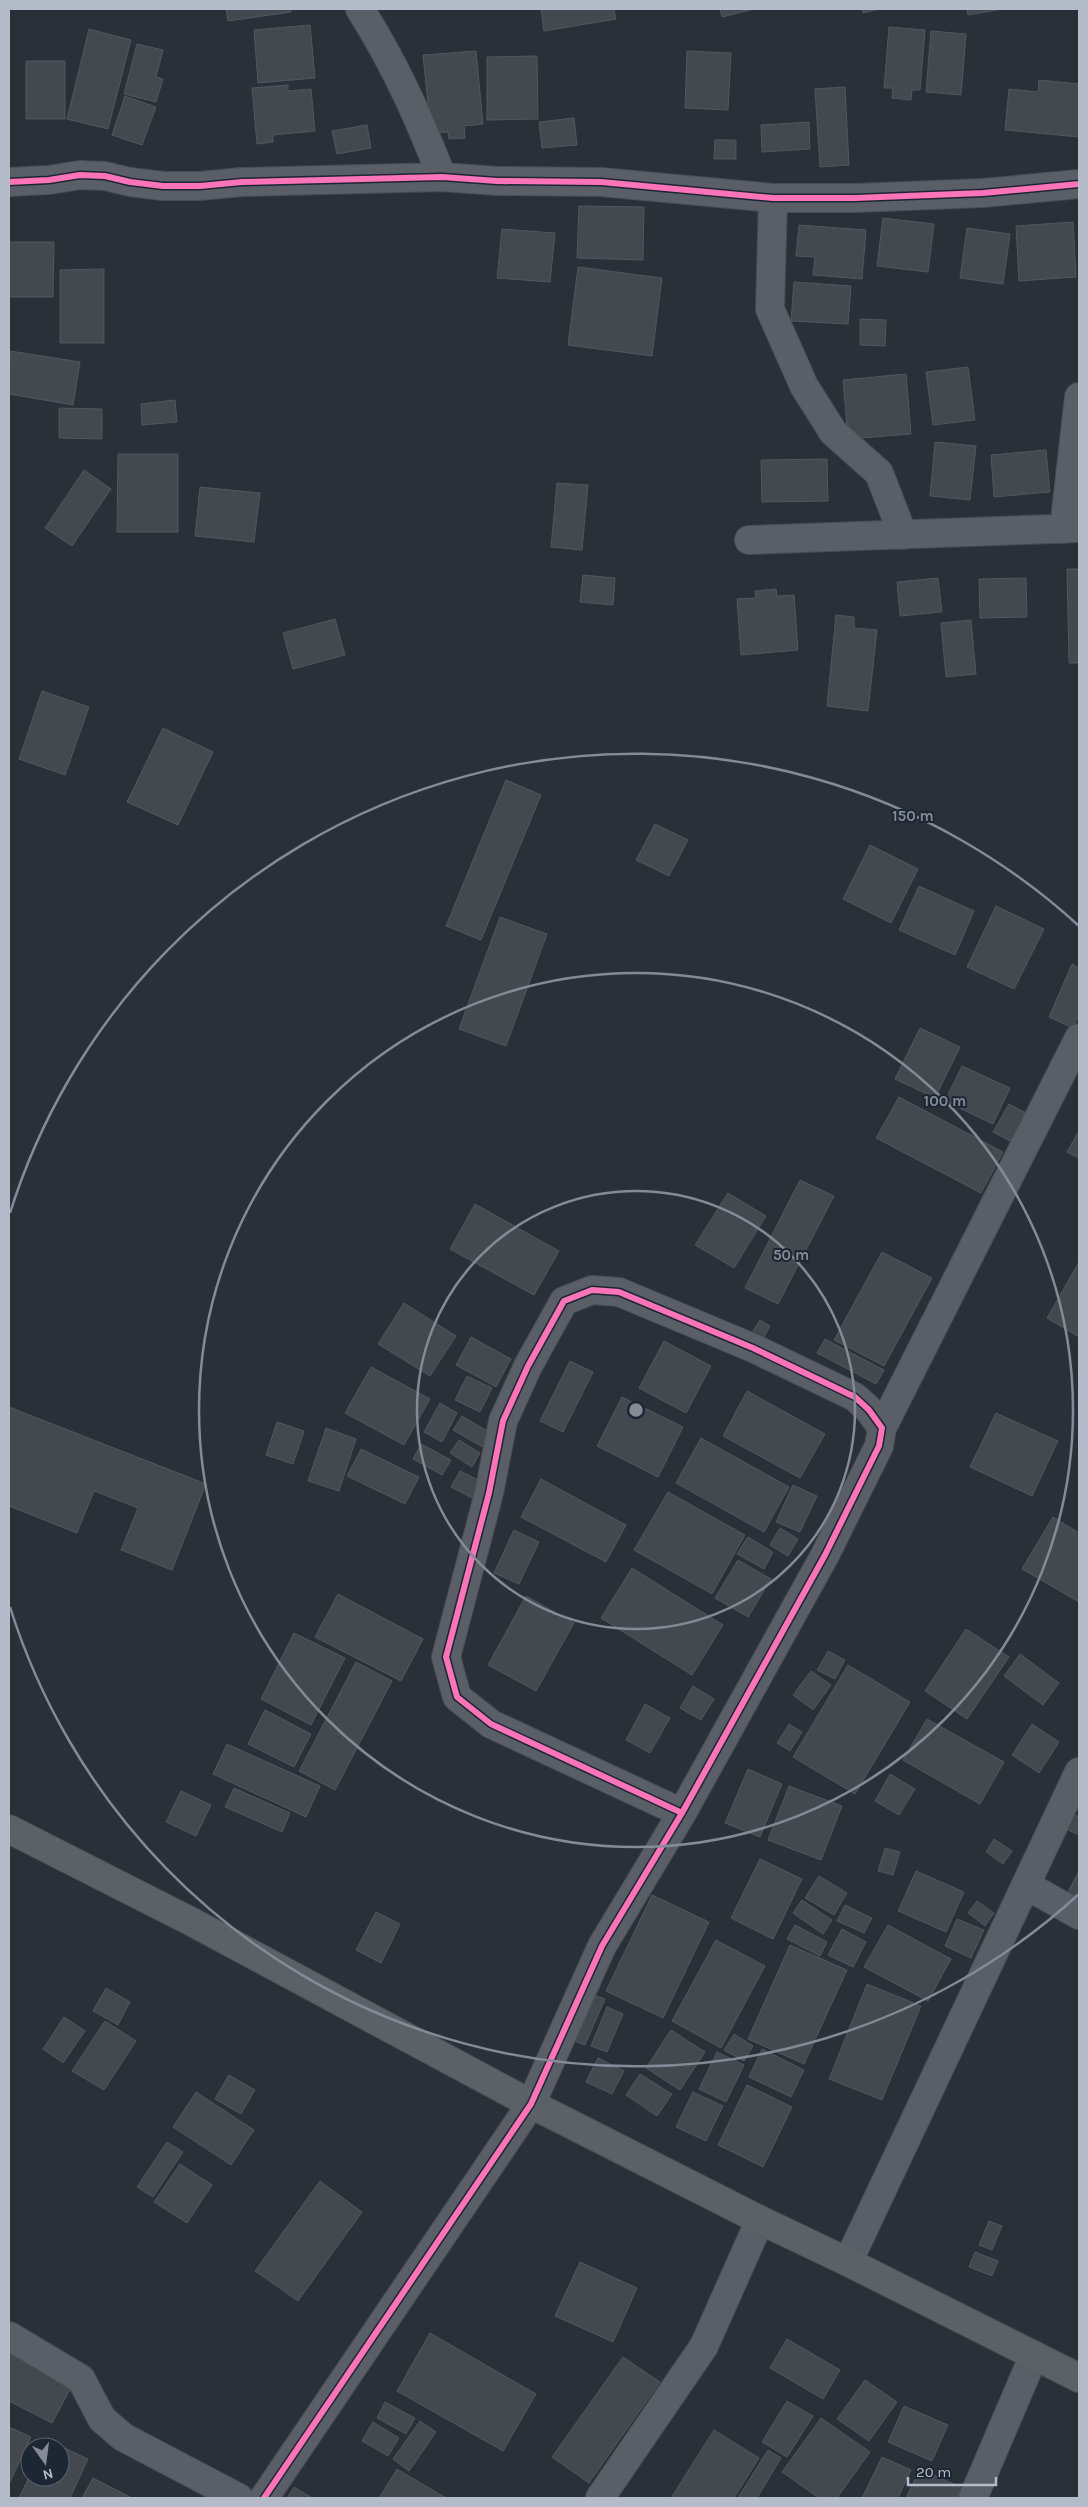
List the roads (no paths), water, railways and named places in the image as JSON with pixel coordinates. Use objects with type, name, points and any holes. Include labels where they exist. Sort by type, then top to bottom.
[{"type":"main road","points":[[9,1829],[194,1923],[531,2104],[1079,2378]]},
{"type":"street","points":[[360,9],[379,39],[412,101],[442,177]]},
{"type":"street","points":[[9,182],[48,180],[80,175],[105,176],[130,182],[162,186],[390,177],[442,177],[497,181],[601,182],[773,198],[855,198],[973,193],[1079,184]]},
{"type":"street","points":[[773,198],[770,308],[804,386],[833,432],[879,473],[902,534]]},
{"type":"street","points":[[749,540],[1072,528],[1079,397]]},
{"type":"street","points":[[264,2498],[531,2104],[602,1946],[682,1813],[865,1478],[879,1446],[882,1428],[1079,1038]]},
{"type":"street","points":[[682,1813],[491,1724],[457,1697],[446,1657],[489,1493],[503,1421],[528,1366],[564,1301],[592,1290],[620,1292],[753,1348],[855,1397],[869,1410],[882,1428]]},
{"type":"street","points":[[848,2262],[1079,1772]]},
{"type":"street","points":[[1026,1884],[1079,1914]]},
{"type":"street","points":[[600,2498],[704,2346],[760,2220]]},
{"type":"street","points":[[9,2336],[81,2379],[102,2419],[123,2436],[239,2498]]},
{"type":"street","points":[[973,2498],[1034,2356]]}]
